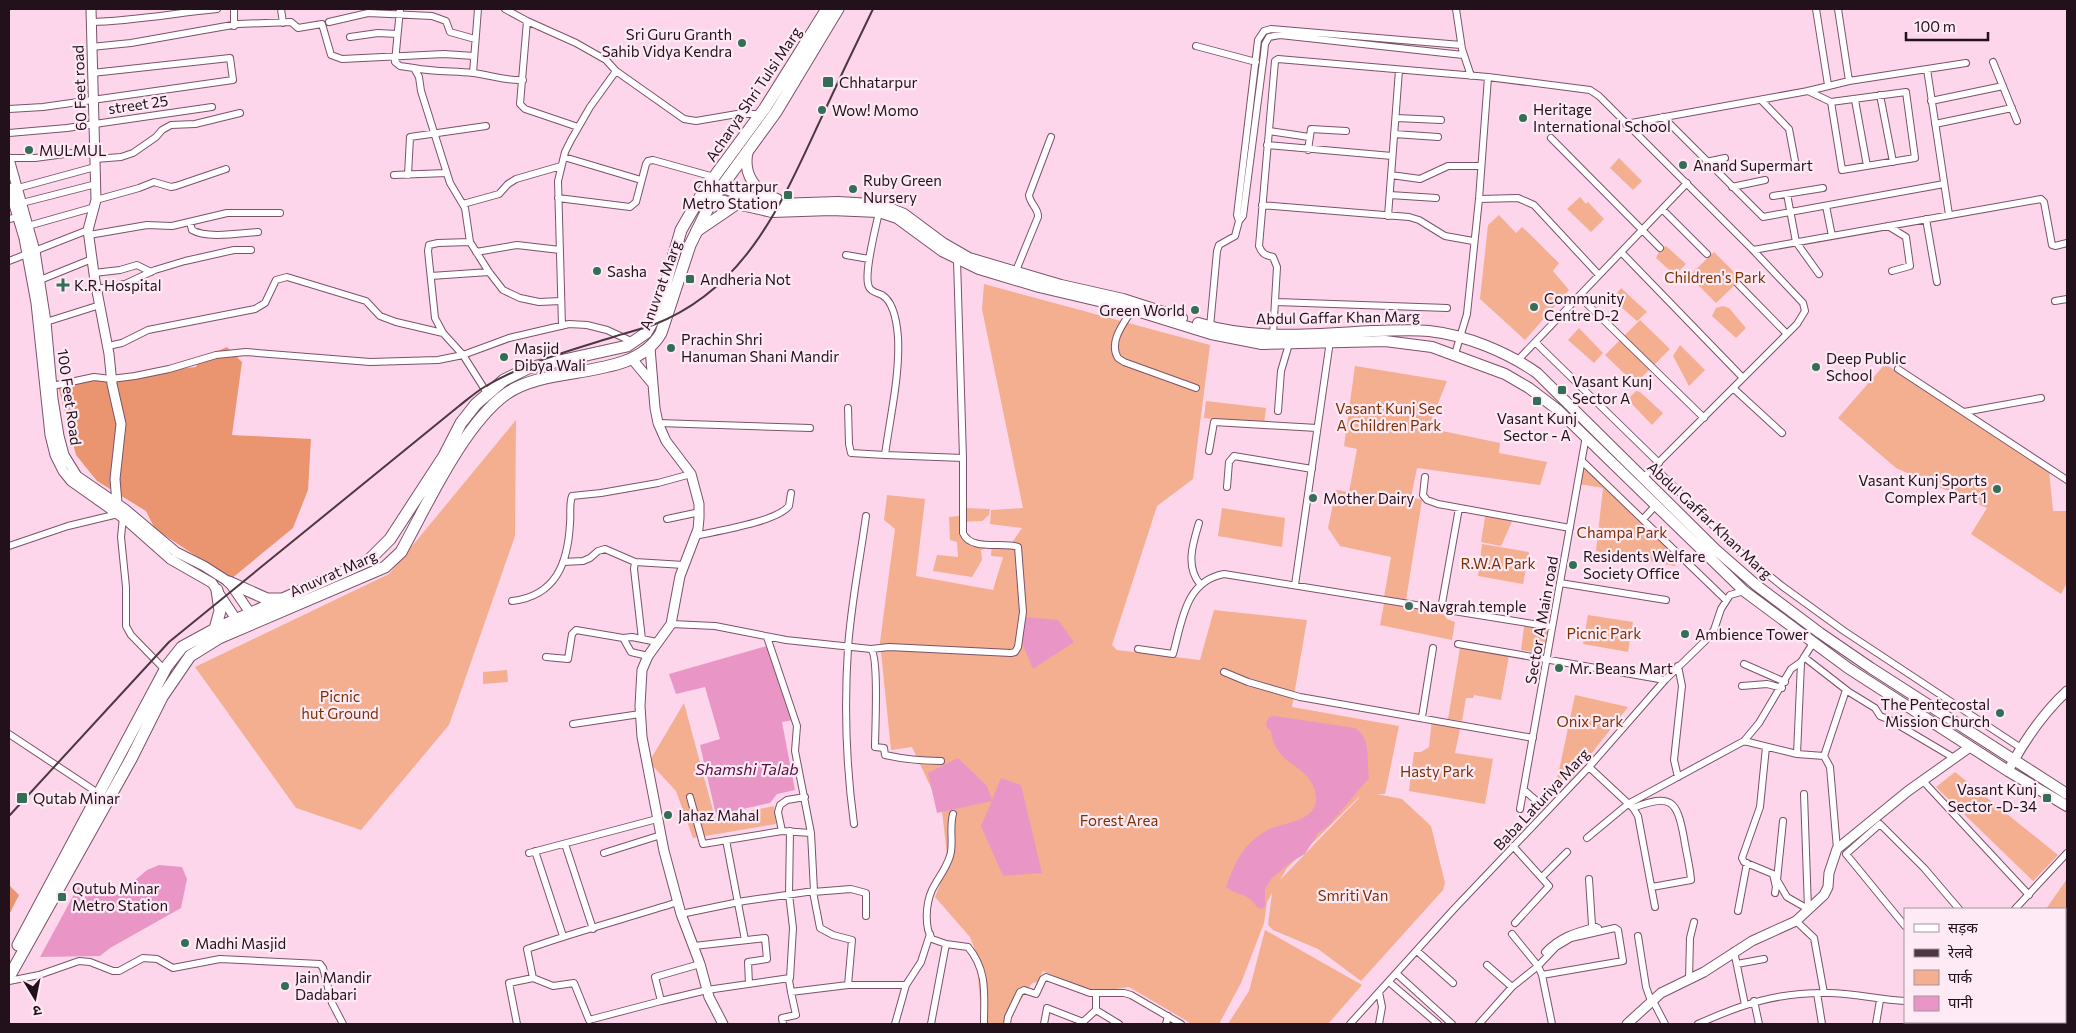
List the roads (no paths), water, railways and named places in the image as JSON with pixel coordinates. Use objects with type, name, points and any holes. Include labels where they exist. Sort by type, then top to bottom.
[{"type":"highway","name":"Acharya Shri Tulsi Marg","points":[[715,182],[827,9]]},
{"type":"highway","name":"Acharya Shri Tulsi Marg","points":[[715,182],[748,150],[776,112],[838,9]]},
{"type":"highway","name":"Anuvrat Marg","points":[[254,618],[288,598],[368,561],[390,539],[444,456],[461,423],[487,393],[504,380],[528,368],[620,349],[634,343],[646,333],[654,321],[681,230],[715,182]]},
{"type":"highway","name":"Anuvrat Marg","points":[[9,962],[165,670],[182,647],[215,629],[239,624],[349,584],[391,563],[401,552],[452,460],[477,422],[506,394],[524,384],[544,378],[632,359],[650,348],[661,333],[706,197]]},
{"type":"highway","points":[[229,582],[267,599],[288,598]]},
{"type":"highway","points":[[215,629],[220,611],[217,590]]},
{"type":"highway","name":"Anuvrat Marg","points":[[9,979],[122,775],[162,697],[190,656],[239,624]]},
{"type":"main road","points":[[748,150],[746,166],[752,182],[763,193],[786,203]]},
{"type":"main road","name":"Abdul Gaffar Khan Marg","points":[[715,182],[744,196],[776,204],[872,204],[889,208],[904,214],[943,243],[969,258],[1015,273],[1123,299],[1210,327],[1273,335],[1415,344],[1455,354],[1505,374],[1524,384],[1558,410],[1744,591],[1812,643],[2008,771]]},
{"type":"main road","name":"Abdul Gaffar Khan Marg","points":[[706,197],[772,212],[831,210],[879,212],[896,218],[957,260],[978,270],[1132,310],[1211,334],[1262,344],[1289,344],[1330,338],[1428,331],[1461,338],[1517,360],[1537,373],[1643,478],[1756,585],[1820,633],[2067,794]]},
{"type":"main road","points":[[695,233],[737,204]]},
{"type":"main road","points":[[2008,771],[2067,806]]},
{"type":"street","name":"60 Feet road","points":[[91,9],[96,184],[95,203],[89,232],[94,273],[108,346],[111,376],[121,424],[115,479],[119,510]]},
{"type":"street","points":[[91,22],[119,21],[168,13],[217,9]]},
{"type":"street","points":[[234,9],[234,26]]},
{"type":"street","points":[[281,9],[283,23]]},
{"type":"street","points":[[473,73],[478,9]]},
{"type":"street","points":[[505,9],[576,43],[606,60],[616,71],[684,119],[696,121],[737,114],[760,114]]},
{"type":"street","points":[[1456,9],[1463,55],[1471,76]]},
{"type":"street","points":[[1816,9],[1828,85]]},
{"type":"street","points":[[1838,9],[1849,81]]},
{"type":"street","points":[[329,22],[368,13],[400,12],[438,17],[446,21],[450,32],[475,39]]},
{"type":"street","points":[[400,12],[394,56],[398,65],[427,71],[449,70],[473,73],[507,81],[523,80]]},
{"type":"street","points":[[527,21],[520,100],[522,108],[578,126]]},
{"type":"street","points":[[91,47],[131,43],[234,26],[291,22],[298,28],[322,24],[331,55],[342,59],[444,54],[474,56]]},
{"type":"street","points":[[1239,221],[1237,215],[1259,36],[1264,31],[1271,29],[1461,45]]},
{"type":"street","points":[[350,37],[378,33],[397,34]]},
{"type":"street","points":[[1210,327],[1216,251],[1219,245],[1235,236],[1239,221],[1243,216],[1265,44],[1269,37],[1286,36],[1463,55]]},
{"type":"street","points":[[1196,46],[1256,62]]},
{"type":"street","points":[[9,109],[43,107],[233,80],[230,58],[92,73]]},
{"type":"street","points":[[1273,335],[1276,302],[1276,260],[1261,252],[1259,246],[1274,63],[1277,59],[1488,77],[1590,90],[1599,96],[1753,250],[1804,307],[1805,311],[1803,318],[1643,478]]},
{"type":"street","points":[[1993,62],[2017,121]]},
{"type":"street","points":[[1626,124],[1808,91],[1849,81],[1966,63]]},
{"type":"street","points":[[414,68],[418,74],[421,92],[450,183],[463,204],[470,242],[476,252],[503,290],[520,298],[539,302],[561,301]]},
{"type":"street","points":[[1927,68],[1949,215]]},
{"type":"street","points":[[1388,216],[1399,70]]},
{"type":"street","points":[[562,326],[558,198],[558,181],[561,166],[578,126],[616,71]]},
{"type":"street","points":[[1455,354],[1461,338],[1466,314],[1479,199],[1488,77]]},
{"type":"street","points":[[1931,101],[2003,86]]},
{"type":"street","points":[[1808,91],[1831,102],[1905,92],[1907,94],[1916,156],[1914,159],[1841,170],[1831,102]]},
{"type":"street","points":[[1880,95],[1892,162]]},
{"type":"street","points":[[1761,100],[1789,129],[1796,166]]},
{"type":"street","points":[[1855,100],[1867,166]]},
{"type":"street","name":"street 25","points":[[9,133],[67,128],[212,107]]},
{"type":"street","points":[[1934,124],[2012,108]]},
{"type":"street","points":[[9,159],[95,159],[121,157],[133,153],[166,127],[195,124],[240,113]]},
{"type":"street","points":[[1664,116],[1706,162],[1763,217],[1944,184]]},
{"type":"street","points":[[1396,118],[1442,120]]},
{"type":"street","points":[[408,175],[410,137],[486,126]]},
{"type":"street","points":[[1308,150],[1309,136],[1312,128],[1346,131]]},
{"type":"street","points":[[1269,132],[1309,136]]},
{"type":"street","points":[[1394,134],[1438,137]]},
{"type":"street","points":[[1015,273],[1038,214],[1028,195],[1051,137]]},
{"type":"street","points":[[1551,138],[1641,231],[1660,248]]},
{"type":"street","points":[[1267,145],[1392,156]]},
{"type":"street","points":[[564,157],[642,180]]},
{"type":"street","points":[[1706,162],[1725,158]]},
{"type":"street","name":"100 Feet Road","points":[[9,159],[14,188],[13,218],[31,252],[40,280],[52,386],[59,436],[64,455],[77,476],[119,510],[176,552],[204,566],[229,582],[254,618]]},
{"type":"street","points":[[14,188],[95,159]]},
{"type":"street","points":[[558,198],[630,207],[636,202],[646,164],[648,161],[653,160],[715,182]]},
{"type":"street","points":[[463,204],[499,194],[508,184],[516,180],[561,166]]},
{"type":"street","points":[[1391,176],[1420,179],[1448,166],[1481,166]]},
{"type":"street","points":[[28,226],[154,182],[176,186],[226,169]]},
{"type":"street","points":[[394,175],[447,173]]},
{"type":"street","points":[[1732,187],[1765,180]]},
{"type":"street","points":[[1517,360],[1687,183]]},
{"type":"street","points":[[22,203],[96,184]]},
{"type":"street","name":"100 Feet Road","points":[[14,188],[22,203],[28,226],[50,435],[63,471],[71,481],[119,510],[160,552],[212,583],[239,624]]},
{"type":"street","points":[[1773,196],[1823,188]]},
{"type":"street","points":[[1787,194],[1796,242],[1819,274]]},
{"type":"street","points":[[1390,195],[1436,198]]},
{"type":"street","points":[[1479,199],[1518,198],[1529,202],[1599,275]]},
{"type":"street","points":[[1753,250],[2040,199],[2044,202],[2052,244],[2055,246],[2067,243]]},
{"type":"street","points":[[1262,205],[1414,218],[1442,235],[1474,241]]},
{"type":"street","points":[[1826,206],[1832,236]]},
{"type":"street","points":[[1662,209],[1707,254]]},
{"type":"street","points":[[9,261],[89,232],[147,225],[167,226],[240,212],[280,213]]},
{"type":"street","points":[[879,212],[869,259],[868,286],[883,296],[890,304],[898,336],[896,379],[885,455]]},
{"type":"street","points":[[1926,219],[1937,282]]},
{"type":"street","points":[[190,222],[192,230],[201,234],[258,232]]},
{"type":"street","points":[[1888,226],[1906,237],[1910,266],[1892,271]]},
{"type":"street","points":[[470,242],[430,245],[428,251],[433,312],[443,333],[463,355],[487,393]]},
{"type":"street","points":[[476,252],[517,245],[560,250]]},
{"type":"street","points":[[98,289],[133,282],[164,267],[209,255],[234,250],[251,250]]},
{"type":"street","points":[[1621,252],[1743,378]]},
{"type":"street","points":[[846,255],[869,259]]},
{"type":"street","points":[[40,280],[92,260]]},
{"type":"street","points":[[671,624],[730,628],[767,637],[871,649],[889,647],[1008,653],[1017,650],[1023,612],[1018,549],[1016,546],[975,543],[964,536],[962,528],[963,458],[957,260]]},
{"type":"street","points":[[94,273],[120,270],[137,265],[151,272]]},
{"type":"street","points":[[430,276],[489,272]]},
{"type":"street","points":[[108,346],[122,343],[148,330],[255,309],[265,302],[276,280],[287,277],[366,300],[380,316],[396,322],[443,333]]},
{"type":"street","points":[[1738,284],[1787,334]]},
{"type":"street","points":[[1579,296],[1704,418]]},
{"type":"street","points":[[2055,301],[2067,299]]},
{"type":"street","points":[[1276,302],[1447,308]]},
{"type":"street","points":[[46,322],[100,305]]},
{"type":"street","points":[[1132,310],[1114,345],[1118,358],[1124,362],[1196,388]]},
{"type":"street","points":[[52,386],[94,377],[169,369],[216,354],[240,352],[370,362],[432,361],[463,355],[509,338],[562,326],[576,325],[598,328],[634,343]]},
{"type":"street","points":[[1295,585],[1330,338]]},
{"type":"street","points":[[1535,342],[1740,552],[1782,586],[1844,631],[2021,748]]},
{"type":"street","points":[[1278,411],[1282,372],[1289,344]]},
{"type":"street","points":[[650,348],[658,423],[666,440],[691,474],[700,512],[695,536],[684,565],[671,624],[648,656],[642,674],[640,714],[648,774],[657,820],[681,914],[694,946],[707,990],[723,1024]]},
{"type":"street","points":[[632,359],[654,385]]},
{"type":"street","points":[[1898,369],[2067,480]]},
{"type":"street","points":[[1733,388],[1782,433]]},
{"type":"street","points":[[1964,412],[2041,398]]},
{"type":"street","points":[[848,408],[851,453],[963,458]]},
{"type":"street","points":[[1209,451],[1214,422],[1317,428]]},
{"type":"street","points":[[658,423],[810,428]]},
{"type":"street","name":"Sector A Main road","points":[[1520,809],[1586,436]]},
{"type":"street","points":[[1227,487],[1230,462],[1234,456],[1312,470]]},
{"type":"street","points":[[1582,460],[1726,600],[1733,593],[1744,591]]},
{"type":"street","points":[[512,600],[529,598],[546,589],[551,584],[563,562],[569,536],[572,496],[658,483],[691,474]]},
{"type":"street","points":[[1425,477],[1423,490],[1425,498],[1438,504],[1570,528]]},
{"type":"street","points":[[695,536],[748,524],[779,514],[789,506],[791,493]]},
{"type":"street","points":[[1645,517],[1656,505]]},
{"type":"street","points":[[1441,609],[1459,508]]},
{"type":"street","points":[[9,546],[119,510],[126,587],[126,626],[131,635],[165,670]]},
{"type":"street","points":[[667,518],[700,512]]},
{"type":"street","points":[[854,824],[846,746],[848,647],[866,516]]},
{"type":"street","points":[[1199,523],[1194,541],[1192,571],[1200,584]]},
{"type":"street","points":[[563,562],[583,562],[598,551],[605,550],[635,562],[684,565]]},
{"type":"street","points":[[1732,564],[1740,552]]},
{"type":"street","points":[[635,562],[634,569],[642,639]]},
{"type":"street","points":[[1138,649],[1173,654],[1186,608],[1194,590],[1215,575],[1224,574],[1552,627]]},
{"type":"street","points":[[1560,583],[1666,600]]},
{"type":"street","name":"Baba Laturiya Marg","points":[[1350,1024],[1513,846],[1589,767],[1665,680],[1714,630],[1726,600]]},
{"type":"street","points":[[546,657],[568,659],[572,634],[576,630],[657,642]]},
{"type":"street","points":[[767,637],[796,720],[795,751],[812,833],[813,892],[820,928],[833,935],[852,940],[848,985]]},
{"type":"street","points":[[623,638],[631,652],[648,656]]},
{"type":"street","points":[[1587,838],[1630,806],[1744,741],[1759,723],[1791,669],[1802,660],[1812,643]]},
{"type":"street","points":[[1458,644],[1665,680]]},
{"type":"street","points":[[1422,717],[1433,648]]},
{"type":"street","points":[[871,649],[875,654],[876,670],[875,746],[884,748],[885,755],[895,758],[941,761]]},
{"type":"street","points":[[1802,660],[1876,708],[1882,718],[1890,720],[1954,758]]},
{"type":"street","points":[[1797,754],[1802,660]]},
{"type":"street","points":[[1744,664],[1783,685]]},
{"type":"street","points":[[1678,666],[1682,686],[1674,760],[1678,777]]},
{"type":"street","points":[[1224,672],[1248,682],[1300,697],[1533,738]]},
{"type":"street","points":[[1742,686],[1783,685]]},
{"type":"street","points":[[1627,1024],[1661,993],[1688,980],[1760,937],[1796,921],[1820,900],[1828,887],[1829,873],[1837,849],[1830,767],[1824,756],[1846,690]]},
{"type":"street","points":[[2008,771],[2042,716],[2067,691]]},
{"type":"street","points":[[573,724],[640,714]]},
{"type":"street","points":[[9,734],[98,793]]},
{"type":"street","points":[[1744,741],[1797,754],[1824,756]]},
{"type":"street","points":[[1766,747],[1760,807],[1742,858],[1744,862],[1773,874],[1776,888],[1775,893]]},
{"type":"street","points":[[1837,849],[1862,827],[1970,747]]},
{"type":"street","points":[[1589,767],[1630,806],[1640,822],[1655,907]]},
{"type":"street","points":[[1923,781],[2028,895]]},
{"type":"street","points":[[1524,790],[1539,803]]},
{"type":"street","points":[[1804,794],[1808,909]]},
{"type":"street","points":[[782,831],[778,812],[780,805],[787,800],[805,796]]},
{"type":"street","points":[[690,797],[703,844],[782,831],[812,833]]},
{"type":"street","points":[[1630,806],[1660,801],[1671,804],[1680,815],[1691,880],[1652,887]]},
{"type":"street","points":[[953,814],[950,824],[951,855],[948,867],[930,894],[927,924],[932,938],[937,941],[968,947],[982,971],[984,980],[984,1024]]},
{"type":"street","points":[[563,936],[532,852],[657,820]]},
{"type":"street","points":[[1783,821],[1777,880],[1787,897],[1808,909]]},
{"type":"street","points":[[1904,925],[1846,854],[1881,824],[1926,870],[1958,908]]},
{"type":"street","points":[[784,1024],[782,1018],[796,1015],[789,980],[791,976],[793,928],[789,894],[790,831]]},
{"type":"street","points":[[604,853],[661,835]]},
{"type":"street","points":[[726,840],[745,940]]},
{"type":"street","points":[[565,844],[593,929]]},
{"type":"street","points":[[1513,846],[1542,877],[1549,888],[1515,923]]},
{"type":"street","points":[[1542,877],[1567,852]]},
{"type":"street","points":[[2016,908],[2067,853]]},
{"type":"street","points":[[1738,911],[1747,863]]},
{"type":"street","points":[[1589,879],[1592,925],[1594,927]]},
{"type":"street","points":[[681,914],[789,894],[851,889],[866,893],[866,916]]},
{"type":"street","points":[[534,978],[527,948],[678,902]]},
{"type":"street","points":[[1796,921],[1814,938],[1821,993],[1822,1024]]},
{"type":"street","points":[[1688,980],[1689,946],[1694,922]]},
{"type":"street","points":[[1537,964],[1554,943],[1572,933],[1594,927],[1600,928],[1614,925]]},
{"type":"street","points":[[1479,1024],[1512,988],[1556,947],[1571,938],[1615,928],[1619,932],[1623,962],[1542,974]]},
{"type":"street","points":[[895,1024],[906,985],[921,962],[930,934]]},
{"type":"street","points":[[1512,934],[1537,964],[1542,974],[1552,1024]]},
{"type":"street","points":[[1638,936],[1646,987],[1665,1024]]},
{"type":"street","points":[[694,946],[765,938],[767,958],[748,962],[749,984]]},
{"type":"street","points":[[931,1024],[946,944]]},
{"type":"street","points":[[1417,951],[1453,983]]},
{"type":"street","points":[[1734,951],[1745,1005]]},
{"type":"street","points":[[9,979],[39,975],[79,961],[90,962],[113,971],[119,971],[143,958],[157,959],[173,968],[220,959],[320,964],[324,968],[332,1003],[343,1024]]},
{"type":"street","points":[[1737,964],[1764,959]]},
{"type":"street","points":[[661,1001],[655,977],[700,964]]},
{"type":"street","points":[[1487,965],[1512,988]]},
{"type":"street","points":[[1397,974],[1452,1024]]},
{"type":"street","points":[[517,1024],[509,983],[534,978],[553,986],[574,983],[589,1020],[707,990],[789,980]]},
{"type":"street","points":[[1007,1024],[1008,1016],[1020,992],[1024,990],[1036,994],[1044,978],[1096,994],[1117,993],[1132,995],[1180,1024]]},
{"type":"street","points":[[1389,982],[1438,1024]]},
{"type":"street","points":[[791,992],[848,985],[906,985]]},
{"type":"street","points":[[1379,1024],[1382,1007],[1380,992]]},
{"type":"street","points":[[1698,1024],[1765,998],[1821,993],[1904,1002]]},
{"type":"street","points":[[1044,1024],[1047,1008],[1083,1022],[1096,1010],[1096,994]]},
{"type":"street","points":[[1876,1024],[1880,1000]]},
{"type":"street","points":[[1754,1002],[1758,1024]]},
{"type":"street","points":[[1096,1010],[1119,1024]]},
{"type":"street","points":[[1166,1024],[1168,1016]]},
{"type":"water","points":[[1026,617],[1058,620],[1074,642],[1033,669],[1021,641]]},
{"type":"water","name":"Shamshi Talab","points":[[767,646],[793,720],[782,722],[795,790],[777,794],[770,803],[716,815],[700,745],[720,739],[705,687],[676,694],[669,674]]},
{"type":"water","points":[[1274,716],[1355,728],[1360,732],[1366,744],[1369,778],[1328,826],[1318,833],[1305,854],[1291,862],[1271,879],[1265,889],[1265,906],[1262,909],[1258,908],[1247,897],[1226,887],[1236,862],[1254,839],[1272,828],[1306,816],[1312,811],[1316,798],[1314,787],[1309,778],[1279,752],[1274,743],[1271,731],[1267,728],[1266,723],[1269,717]]},
{"type":"water","points":[[958,758],[987,786],[992,800],[1001,778],[1021,785],[1042,873],[1003,876],[981,826],[992,801],[937,813],[928,773]]},
{"type":"water","points":[[159,865],[182,867],[187,879],[181,908],[110,948],[100,956],[40,957],[78,887],[113,896],[119,894],[147,870]]},
{"type":"railway","points":[[9,816],[169,642],[476,393],[501,378],[531,364],[653,325],[685,310],[712,291],[735,268],[755,243],[773,215],[804,156],[873,9]]},
{"type":"place","name":"Sri Guru Granth Sahib Vidya Kendra","points":[[742,43]]},
{"type":"place","name":"Chhatarpur","points":[[828,82]]},
{"type":"place","name":"Wow! Momo","points":[[822,110]]},
{"type":"place","name":"Heritage International School","points":[[1523,118]]},
{"type":"place","name":"MULMUL","points":[[29,150]]},
{"type":"place","name":"Anand Supermart","points":[[1683,165]]},
{"type":"place","name":"Ruby Green Nursery","points":[[853,189]]},
{"type":"place","name":"Chhattarpur Metro Station","points":[[788,195]]},
{"type":"place","name":"Sasha","points":[[597,271]]},
{"type":"place","name":"Andheria Not","points":[[690,279]]},
{"type":"place","name":"K.R. Hospital","points":[[63,285]]},
{"type":"place","name":"Community Centre D-2","points":[[1534,307]]},
{"type":"place","name":"Green World","points":[[1195,310]]},
{"type":"place","name":"Prachin Shri Hanuman Shani Mandir","points":[[671,348]]},
{"type":"place","name":"Masjid Dibya Wali","points":[[504,357]]},
{"type":"place","name":"Deep Public School","points":[[1816,367]]},
{"type":"place","name":"Vasant Kunj Sector A","points":[[1562,390]]},
{"type":"place","name":"Vasant Kunj Sector - A","points":[[1537,401]]},
{"type":"place","name":"Vasant Kunj Sports Complex Part 1","points":[[1997,489]]},
{"type":"place","name":"Mother Dairy","points":[[1313,498]]},
{"type":"place","name":"Residents Welfare Society Office","points":[[1573,565]]},
{"type":"place","name":"Navgrah temple","points":[[1409,606]]},
{"type":"place","name":"Ambience Tower","points":[[1685,634]]},
{"type":"place","name":"Mr. Beans Mart","points":[[1559,668]]},
{"type":"place","name":"The Pentecostal Mission Church","points":[[2000,713]]},
{"type":"place","name":"Qutab Minar","points":[[22,798]]},
{"type":"place","name":"Vasant Kunj Sector -D-34","points":[[2047,798]]},
{"type":"place","name":"Jahaz Mahal","points":[[668,815]]},
{"type":"place","name":"Qutub Minar Metro Station","points":[[62,897]]},
{"type":"place","name":"Madhi Masjid","points":[[185,943]]},
{"type":"place","name":"Jain Mandir Dadabari","points":[[285,986]]},
{"type":"park label","name":"Children's Park","points":[[1715,277]]},
{"type":"park label","name":"Vasant Kunj Sec A Children Park","points":[[1389,416]]},
{"type":"park label","name":"Champa Park","points":[[1622,532]]},
{"type":"park label","name":"R.W.A Park","points":[[1498,563]]},
{"type":"park label","name":"Picnic Park","points":[[1604,633]]},
{"type":"park label","name":"Picnic hut Ground","points":[[340,704]]},
{"type":"park label","name":"Onix Park","points":[[1590,721]]},
{"type":"park label","name":"Hasty Park","points":[[1437,771]]},
{"type":"park label","name":"Forest Area","points":[[1119,820]]},
{"type":"park label","name":"Smriti Van","points":[[1353,895]]}]
